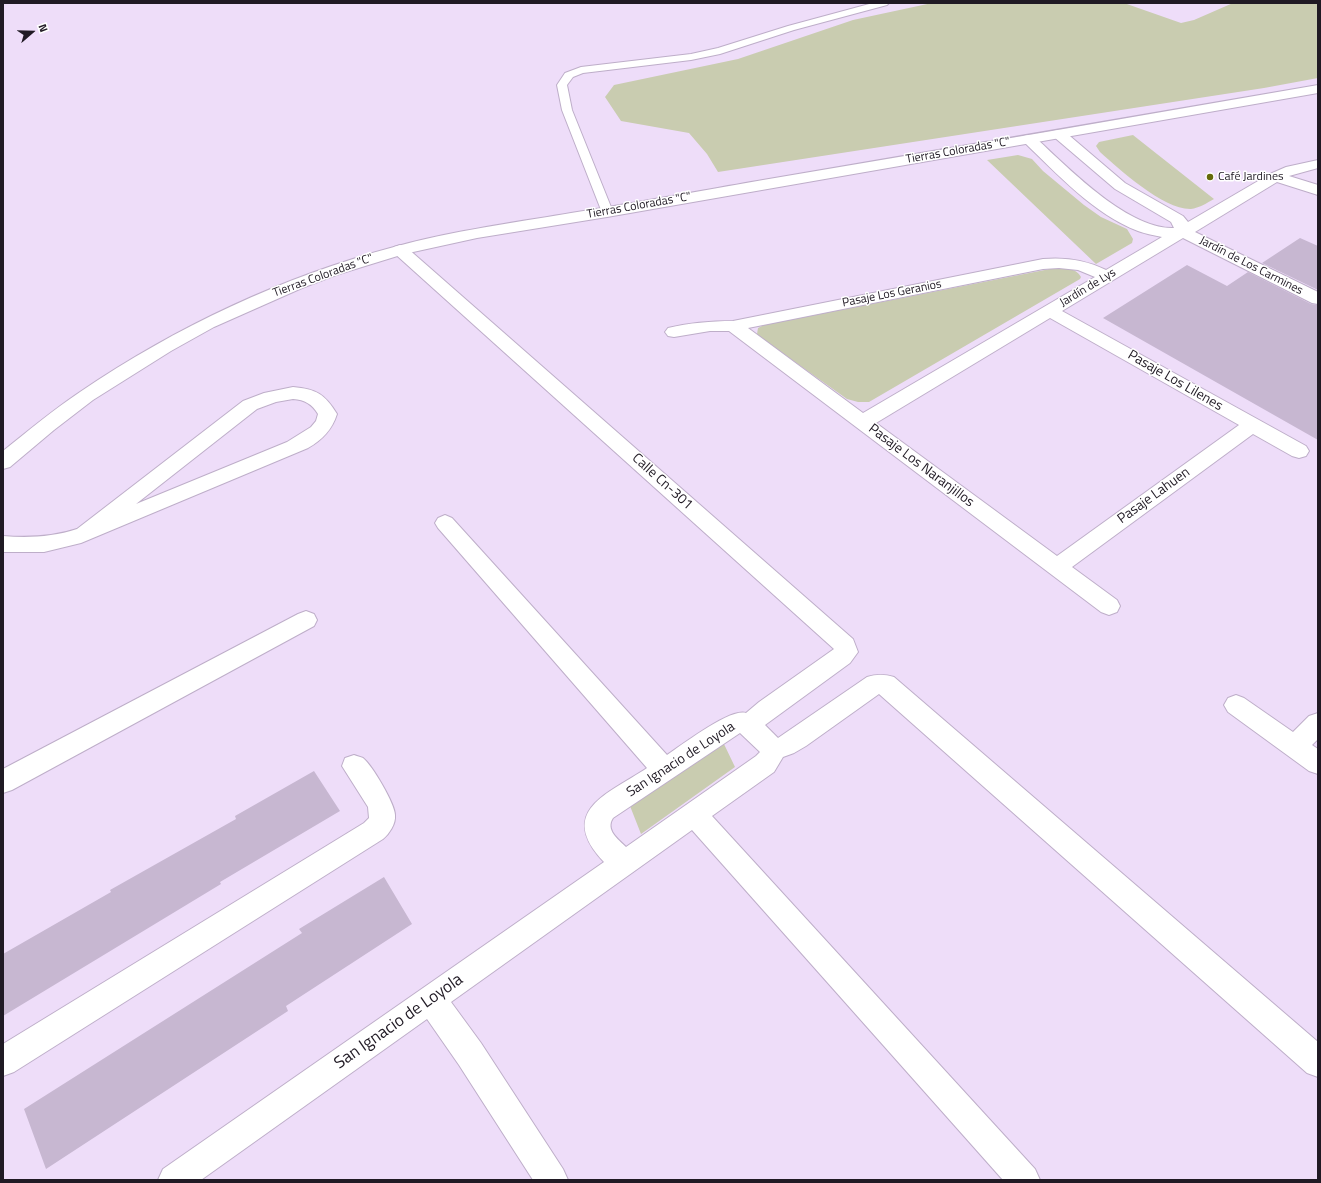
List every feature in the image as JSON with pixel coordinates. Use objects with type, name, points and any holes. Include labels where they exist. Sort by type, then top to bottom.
[{"type":"street","name":"Tierras Coloradas \"C\"","points":[[5,462],[47,425],[86,396],[139,362],[202,327],[252,302],[296,284],[330,271],[400,250],[477,233],[607,212],[1318,89]]},
{"type":"street","name":"Jardín de Los Carmines","points":[[1059,134],[1120,186],[1176,219],[1181,224],[1183,232]]},
{"type":"street","name":"Jardín de Los Carmines","points":[[1029,139],[1082,189],[1105,206],[1155,232],[1172,234],[1183,232],[1318,299]]},
{"type":"street","name":"Jardín de Lys","points":[[863,422],[1275,178],[1292,170],[1318,164]]},
{"type":"street","points":[[1275,178],[1318,190]]},
{"type":"street","name":"Calle Cn-301","points":[[400,250],[845,645],[846,652],[842,656],[758,717]]},
{"type":"street","name":"Pasaje Los Geranios","points":[[674,332],[716,326],[733,326],[1043,264],[1064,263],[1078,265],[1107,278]]},
{"type":"street","name":"Pasaje Los Lilenes","points":[[1050,311],[1299,451]]},
{"type":"street","name":"Pasaje Los Naranjillos","points":[[733,326],[1109,606]]},
{"type":"street","points":[[3,544],[52,543],[69,540],[84,534],[306,441],[323,427],[328,414],[325,408],[313,397],[297,393],[288,393],[263,399],[250,405],[84,534]]},
{"type":"street","name":"Pasaje Lahuen","points":[[1057,567],[1252,425]]},
{"type":"street","points":[[444,522],[665,770]]},
{"type":"street","points":[[3,782],[306,620]]},
{"type":"street","points":[[772,750],[785,746],[797,739],[875,684],[886,684],[1318,1062]]},
{"type":"street","points":[[1236,705],[1318,763]]},
{"type":"street","name":"San Ignacio de Loyola","points":[[174,1180],[624,864],[765,764],[769,760],[772,750],[758,717],[735,722],[604,810],[599,816],[596,829],[599,835],[624,864]]},
{"type":"street","points":[[1294,746],[1318,723]]},
{"type":"street","points":[[3,1061],[377,829],[382,820],[382,810],[354,766]]},
{"type":"street","points":[[694,814],[1024,1180]]},
{"type":"street","points":[[431,999],[470,1054],[552,1180]]},
{"type":"lane","points":[[607,212],[567,110],[562,85],[569,75],[581,70],[691,57],[720,51],[798,26],[884,3]]},
{"type":"green space","points":[[932,3],[1124,3],[1181,23],[1194,20],[1233,3],[1318,3],[1318,78],[1264,88],[718,172],[707,154],[689,133],[621,121],[605,97],[614,85],[738,59],[853,20]]},
{"type":"green space","points":[[1133,135],[1214,199],[1191,209],[1180,208],[1168,203],[1155,196],[1130,178],[1100,152],[1096,146],[1099,142]]},
{"type":"green space","points":[[1018,155],[1032,159],[1043,171],[1101,217],[1127,229],[1133,239],[1132,243],[1096,264],[987,160]]},
{"type":"green space","points":[[1060,267],[1074,270],[1081,277],[1080,279],[869,402],[858,402],[847,399],[757,334],[758,328],[764,325]]},
{"type":"green space","points":[[723,742],[735,767],[641,834],[630,806]]},
{"type":"building","points":[[1300,238],[1318,246],[1318,290],[1262,263]]},
{"type":"building","points":[[1187,265],[1227,286],[1248,272],[1311,304],[1318,305],[1318,440],[1103,318]]},
{"type":"building","points":[[314,771],[340,811],[220,882],[221,884],[3,1016],[3,954],[111,892],[110,890],[236,819],[235,816]]},
{"type":"building","points":[[384,877],[412,924],[286,1006],[288,1011],[46,1169],[24,1109],[302,933],[299,929]]},
{"type":"place","name":"Café Jardines","points":[[1210,177]]}]
